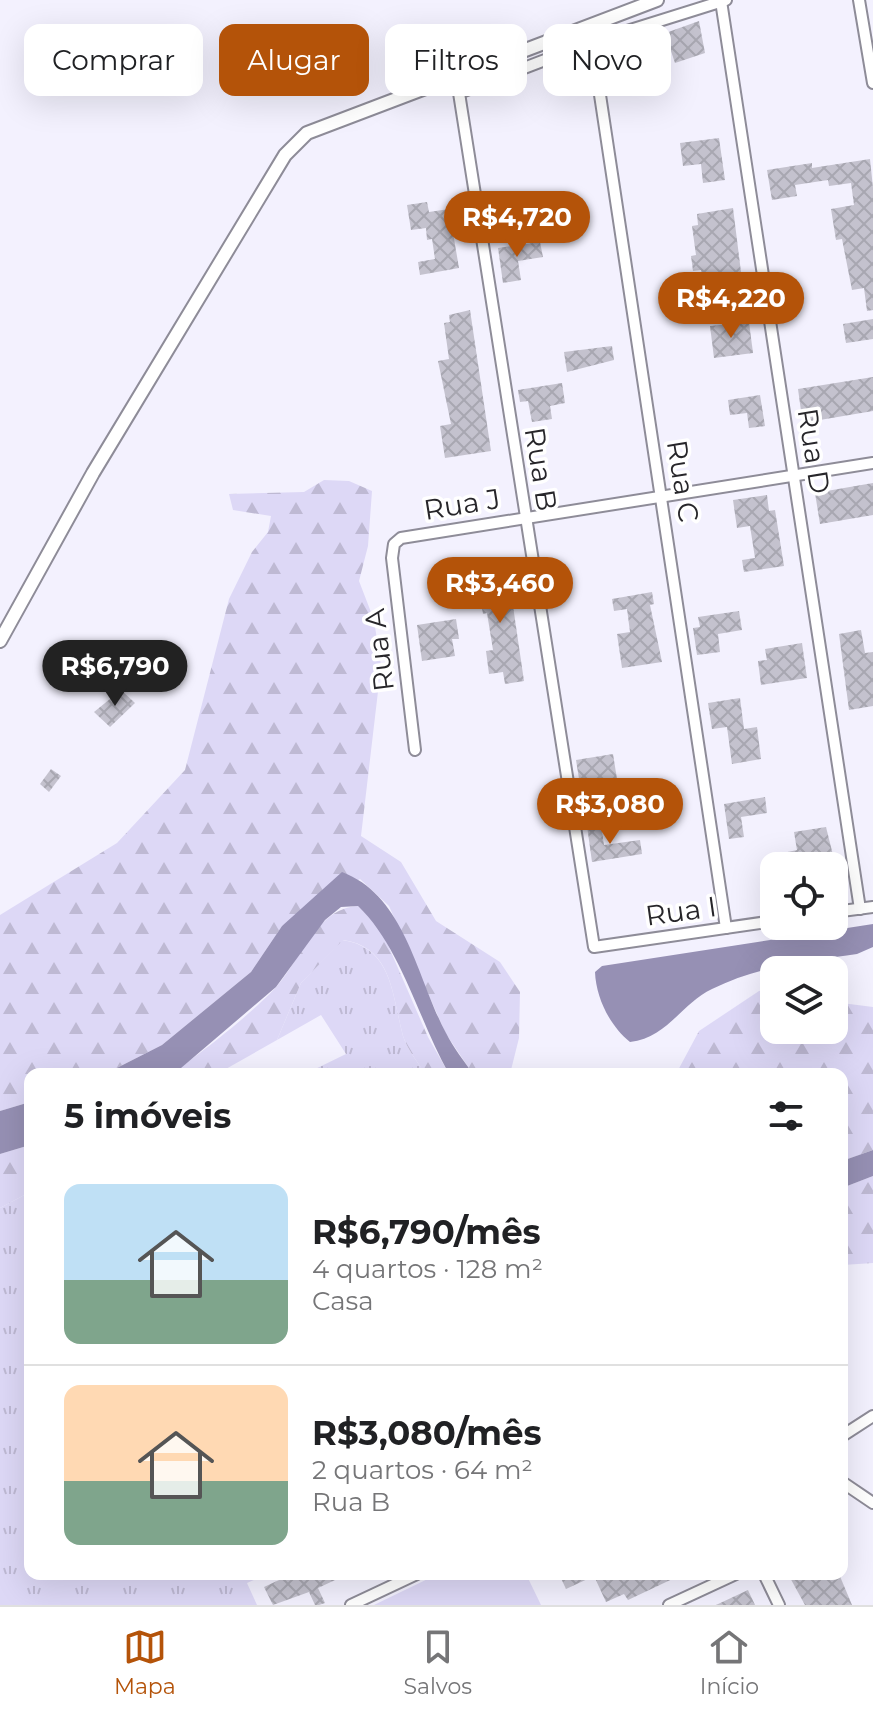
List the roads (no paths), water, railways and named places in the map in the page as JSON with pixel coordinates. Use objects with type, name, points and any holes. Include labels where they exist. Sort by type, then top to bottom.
[{"type":"street","points":[[0,641],[93,473],[285,155],[307,133],[657,0]]},
{"type":"street","points":[[649,24],[724,0]]},
{"type":"street","name":"Rua D","points":[[724,0],[860,909]]},
{"type":"street","points":[[859,0],[873,83]]},
{"type":"street","name":"Rua B","points":[[543,61],[459,93],[594,947]]},
{"type":"street","name":"Rua C","points":[[600,96],[726,928]]},
{"type":"street","name":"Rua J","points":[[394,544],[401,538],[873,463]]},
{"type":"street","name":"Rua A","points":[[394,544],[392,558],[415,750]]},
{"type":"street","points":[[848,910],[873,907]]},
{"type":"street","name":"Rua I","points":[[594,947],[760,923]]},
{"type":"street","points":[[848,1432],[873,1416]]},
{"type":"street","points":[[848,1486],[873,1503]]},
{"type":"street","points":[[351,1605],[404,1580]]},
{"type":"street","points":[[669,1605],[723,1580]]},
{"type":"street","points":[[767,1580],[779,1605]]}]
